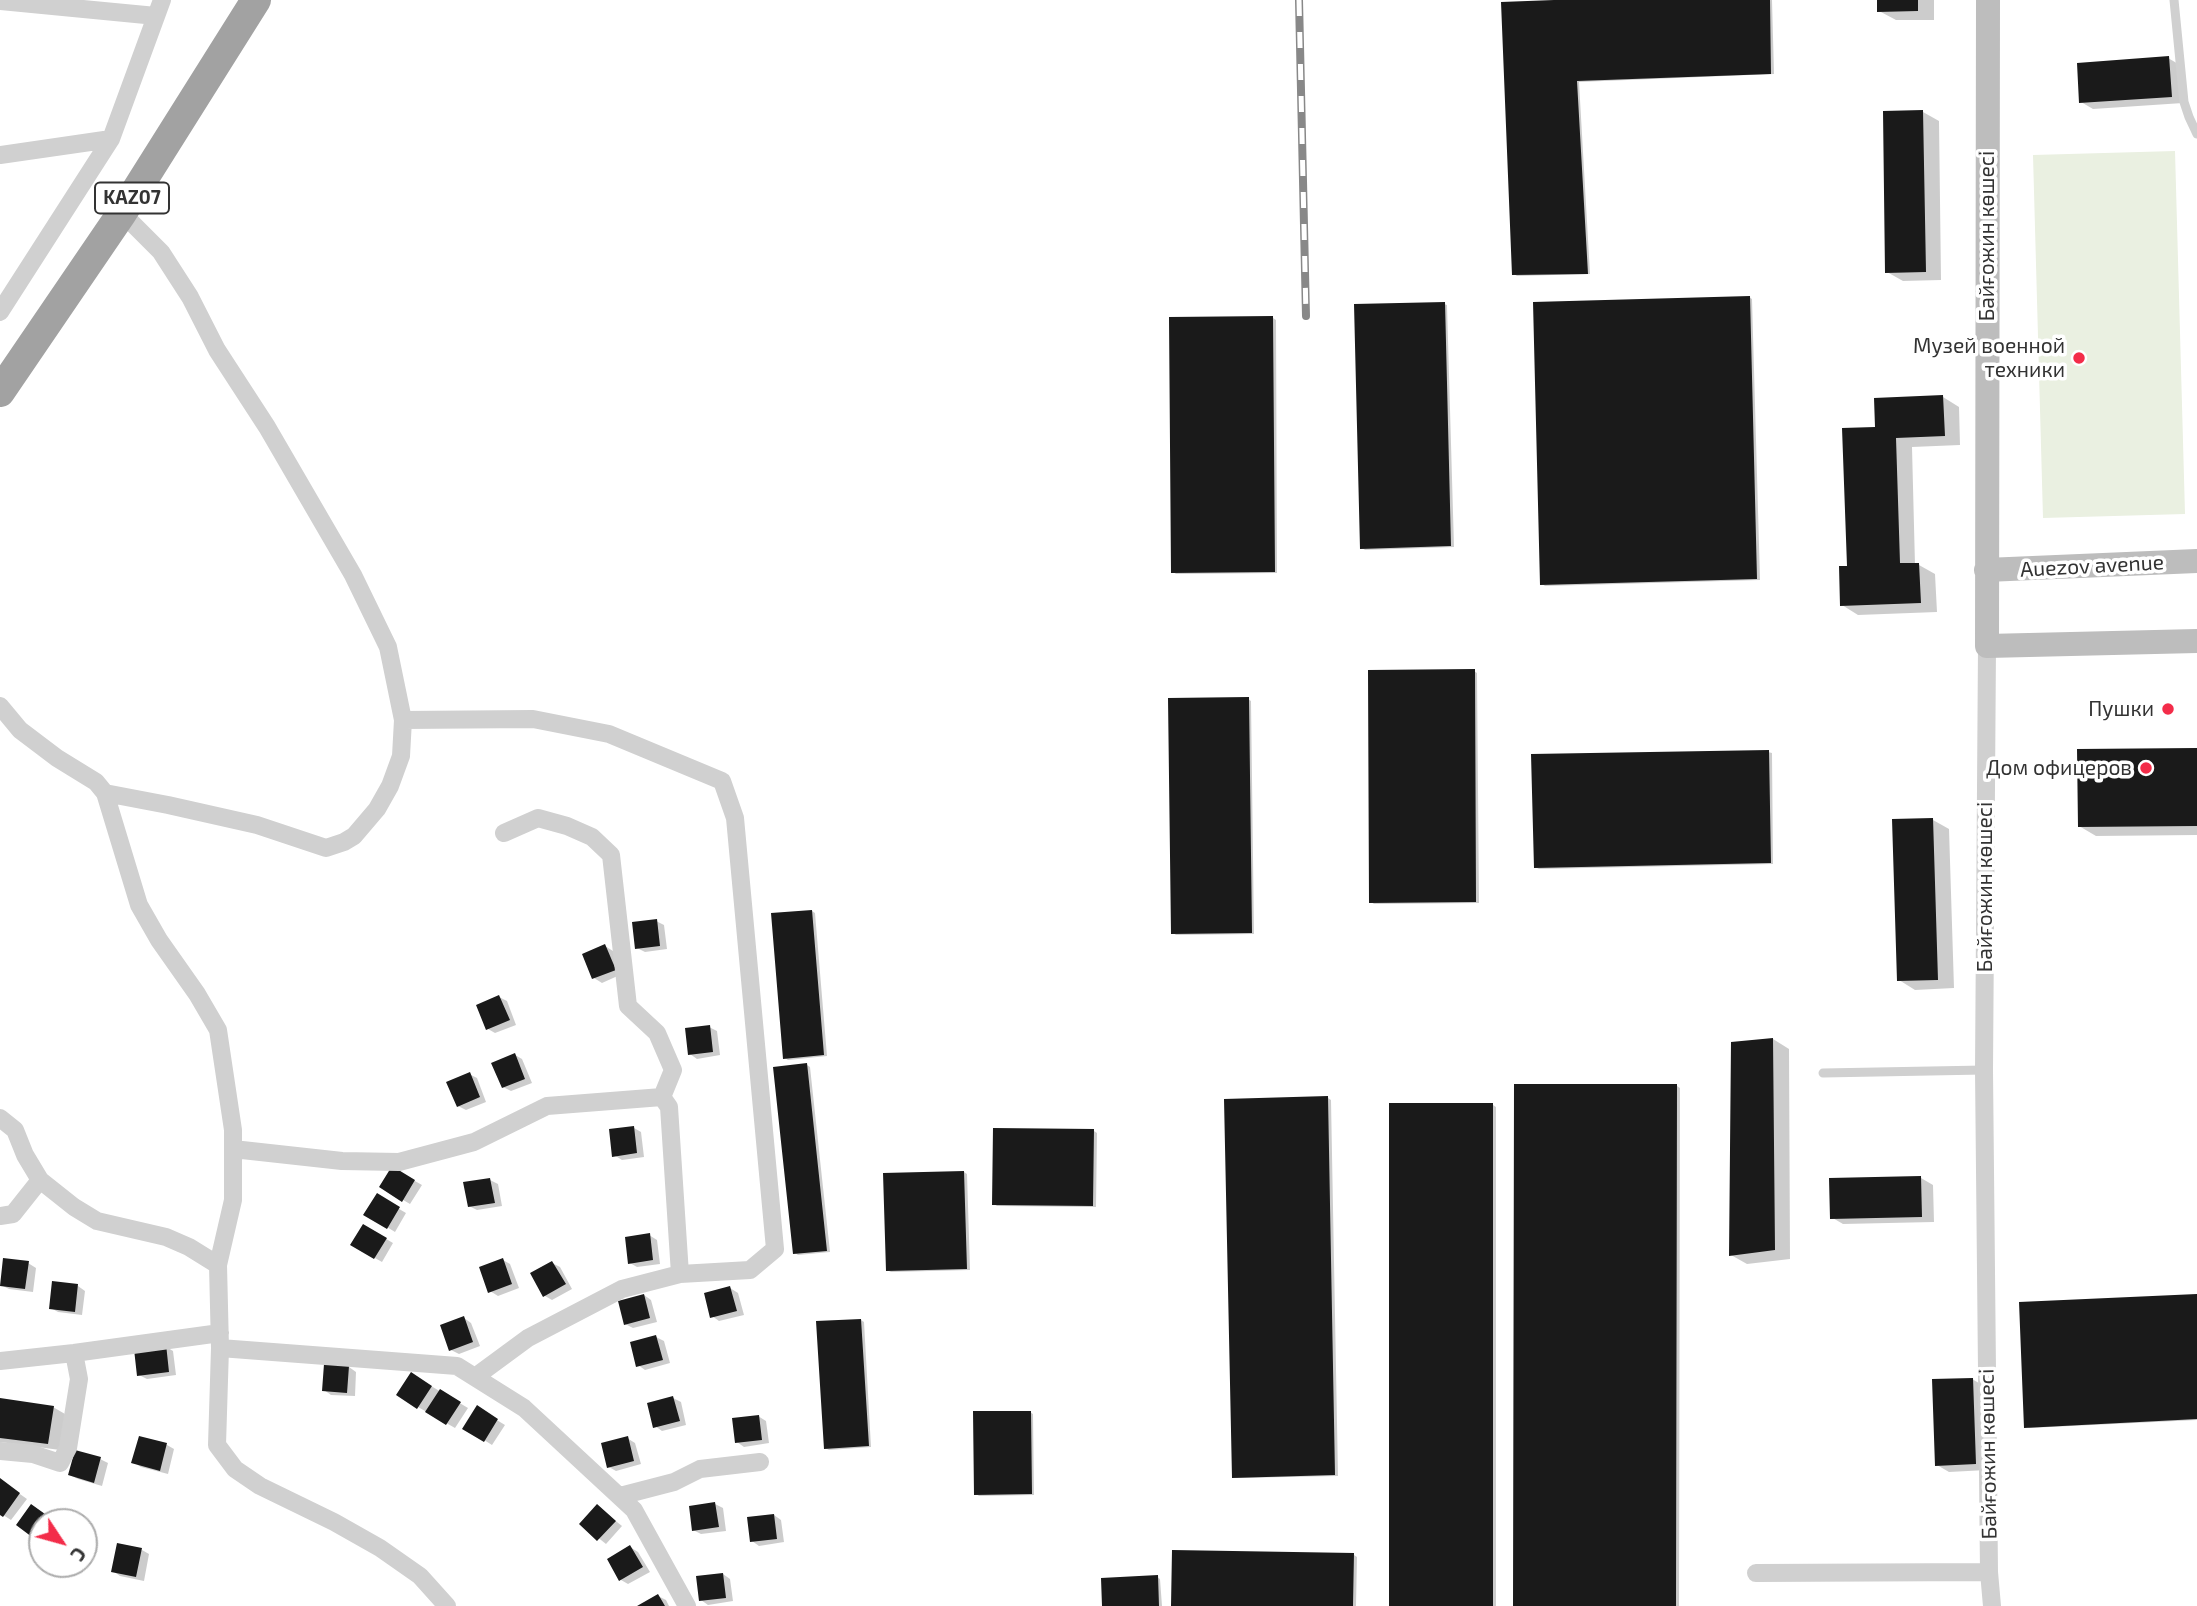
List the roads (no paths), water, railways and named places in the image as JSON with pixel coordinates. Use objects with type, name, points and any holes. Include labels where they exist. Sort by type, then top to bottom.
[{"type":"highway","name":"KAZ07","points":[[0,392],[122,213],[256,0]]},
{"type":"main road","name":"Байғожин көшесі","points":[[1987,0],[1987,646]]},
{"type":"main road","name":"Auezov avenue","points":[[1986,570],[2197,561]]},
{"type":"main road","points":[[1987,646],[2197,641]]},
{"type":"street","points":[[0,1],[159,8],[111,139],[0,312]]},
{"type":"street","points":[[0,155],[111,139]]},
{"type":"street","points":[[106,793],[169,804],[257,825],[326,848],[354,836],[377,810],[390,786],[401,755],[403,720],[388,647],[353,575],[267,427],[217,350],[190,297],[161,252],[122,213]]},
{"type":"street","name":"Байғожин көшесі","points":[[1987,646],[1984,1070],[1989,1572],[1992,1606]]},
{"type":"street","points":[[0,706],[20,730],[57,758],[96,782],[106,793],[139,905],[218,1030],[233,1130],[233,1200],[218,1265],[220,1341],[217,1445],[235,1469],[260,1486],[380,1548],[420,1576],[447,1606]]},
{"type":"street","points":[[403,720],[533,719],[609,734],[722,781],[734,818],[775,1249],[750,1270],[680,1274],[622,1289],[528,1338],[475,1377]]},
{"type":"street","points":[[504,833],[538,818],[592,837],[611,855],[628,1006],[657,1033],[673,1070],[662,1097]]},
{"type":"street","points":[[662,1097],[669,1107],[680,1274]]},
{"type":"street","points":[[233,1149],[342,1161],[399,1162],[474,1142],[547,1107],[662,1097]]},
{"type":"street","points":[[0,1118],[15,1130],[25,1155],[40,1180],[74,1207],[97,1221],[166,1237],[218,1265]]},
{"type":"street","points":[[0,1216],[13,1214],[40,1180]]},
{"type":"street","points":[[0,1361],[220,1341],[457,1366],[524,1408],[634,1510],[687,1606]]},
{"type":"street","points":[[0,1451],[33,1454],[60,1463],[68,1448],[79,1379],[74,1353]]},
{"type":"street","points":[[620,1496],[674,1482],[700,1469],[760,1462]]},
{"type":"street","points":[[1756,1573],[1989,1572]]},
{"type":"lane","points":[[2174,0],[2184,102],[2197,134]]},
{"type":"lane","points":[[1823,1073],[1984,1070]]},
{"type":"railway","points":[[1299,0],[1306,316]]},
{"type":"place","name":"Музей военной техники","points":[[2079,358]]},
{"type":"place","name":"Пушки","points":[[2168,709]]},
{"type":"place","name":"Дом офицеров","points":[[2146,768]]}]
